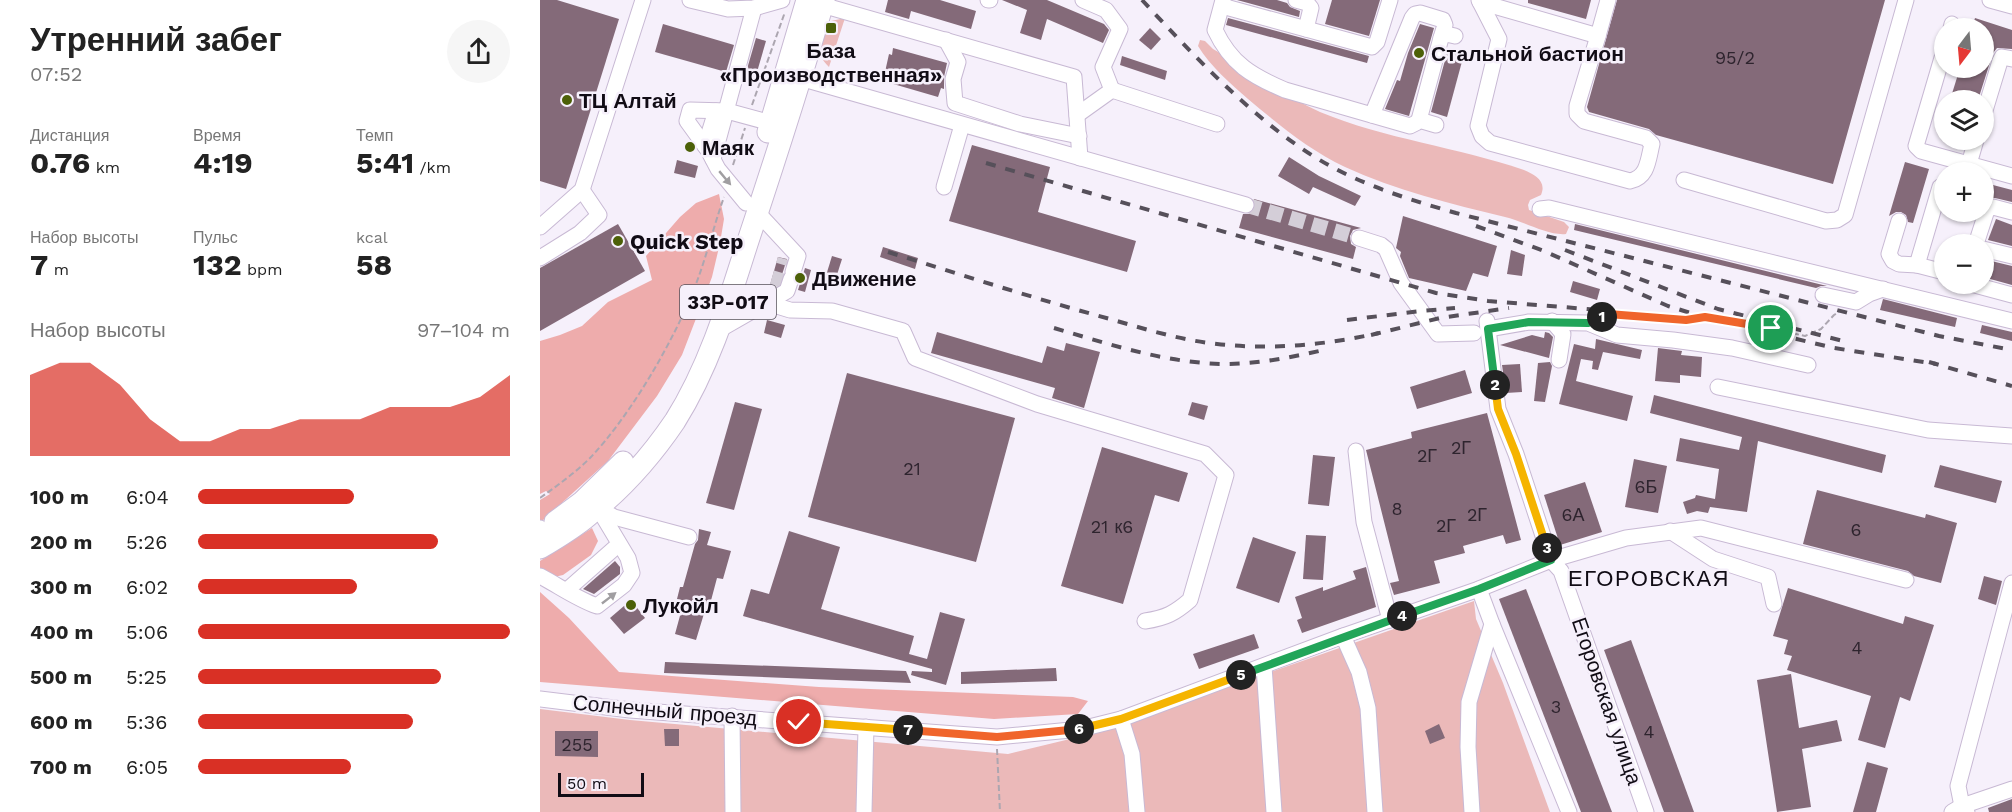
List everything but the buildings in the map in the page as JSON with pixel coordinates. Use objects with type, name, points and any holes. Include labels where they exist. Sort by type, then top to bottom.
[{"type":"highway","name":"33Р-017","points":[[541,534],[576,525],[598,508],[646,458],[673,423],[689,397],[719,330],[732,292],[771,123],[800,78],[813,1]]},
{"type":"highway","name":"33Р-017","points":[[541,534],[610,476],[635,450],[661,417],[677,390],[752,208],[813,1]]},
{"type":"street","points":[[540,226],[582,190],[644,0]]},
{"type":"street","points":[[690,0],[728,9],[783,6]]},
{"type":"street","points":[[1083,0],[1106,10],[1120,29],[1103,67],[1112,90]]},
{"type":"street","points":[[1296,0],[1306,3],[1311,8],[1306,29]]},
{"type":"street","points":[[1372,115],[1412,18],[1415,14],[1420,13],[1443,20],[1448,37],[1419,120],[1410,126],[1285,90],[1266,82],[1241,66],[1224,49],[1215,30],[1222,3],[1372,47],[1377,42],[1390,0]]},
{"type":"street","points":[[1479,1],[1499,39],[1478,126],[1482,136],[1490,143],[1630,181],[1639,179],[1645,173],[1652,144],[1646,138],[1584,121],[1577,114],[1577,106],[1608,0]]},
{"type":"street","points":[[1684,180],[1826,221],[1837,220],[1845,215],[1906,0]]},
{"type":"street","points":[[1990,0],[2012,6]]},
{"type":"street","points":[[813,1],[1074,77],[1080,158]]},
{"type":"street","points":[[1479,1],[1598,36]]},
{"type":"street","points":[[705,146],[715,111],[754,8]]},
{"type":"street","points":[[946,40],[957,62],[953,79],[955,103],[1020,124],[1078,136]]},
{"type":"street","points":[[1991,90],[2002,57],[2012,58]]},
{"type":"street","points":[[800,78],[1246,205]]},
{"type":"street","points":[[1936,78],[1916,146],[1921,151],[1962,162]]},
{"type":"street","points":[[1077,115],[1112,90]]},
{"type":"street","points":[[1112,90],[1217,124]]},
{"type":"street","points":[[719,330],[772,296],[787,291],[789,264],[752,208],[718,170],[705,146],[687,121],[690,110],[748,116],[771,123]]},
{"type":"street","points":[[1419,120],[1436,125]]},
{"type":"street","points":[[944,187],[962,125]]},
{"type":"street","points":[[1994,168],[2010,170]]},
{"type":"street","points":[[540,258],[580,233],[598,215],[582,190]]},
{"type":"street","points":[[1917,265],[1934,207]]},
{"type":"street","points":[[1979,234],[1987,210],[1993,207],[2012,212]]},
{"type":"street","points":[[1540,209],[1549,208],[2012,321]]},
{"type":"street","points":[[1899,221],[1889,254],[1890,258],[1899,264],[1934,269]]},
{"type":"street","points":[[1359,238],[1381,245],[1386,249],[1401,283],[1438,334],[1529,322],[1588,323],[1617,335],[1732,348],[1808,365]]},
{"type":"street","points":[[1994,252],[2012,256]]},
{"type":"street","points":[[1823,295],[1856,302],[1883,289]]},
{"type":"street","points":[[1994,290],[2012,295]]},
{"type":"street","points":[[732,292],[772,296],[790,310],[832,311],[903,331],[915,358],[1037,404],[1205,454],[1226,475],[1190,600],[1175,613],[1145,621]]},
{"type":"street","points":[[1552,321],[1563,334],[1560,360]]},
{"type":"street","name":"Егоровская улица","points":[[1483,328],[1498,409],[1516,454],[1551,560],[1561,571],[1646,812]]},
{"type":"street","points":[[1718,387],[1928,430],[2012,436]]},
{"type":"street","points":[[1356,451],[1364,522],[1390,620]]},
{"type":"street","points":[[598,508],[614,518],[688,537]]},
{"type":"street","points":[[540,576],[567,590],[583,602],[597,606],[624,585],[632,573],[628,558],[618,545],[598,508]]},
{"type":"street","name":"Солнечный проезд","points":[[540,699],[630,710],[997,737],[1081,729],[1121,719],[1343,636],[1479,589],[1551,560],[1626,538],[1701,528],[1906,580]]},
{"type":"street","points":[[1670,531],[1713,559],[1768,577],[1774,604]]},
{"type":"street","points":[[567,590],[618,545]]},
{"type":"street","points":[[2012,583],[1958,786],[1960,810],[2012,789]]},
{"type":"street","points":[[1479,589],[1569,812]]},
{"type":"street","points":[[1472,812],[1468,702],[1492,624]]},
{"type":"street","points":[[1343,636],[1359,672],[1368,708],[1375,812]]},
{"type":"street","points":[[1264,666],[1274,812]]},
{"type":"street","points":[[732,716],[733,812]]},
{"type":"street","points":[[1121,719],[1132,754],[1137,812]]},
{"type":"street","points":[[864,812],[866,727]]},
{"type":"path","points":[[540,498],[566,480],[590,458],[618,424],[672,338],[696,283],[783,6]]},
{"type":"path","points":[[1588,323],[1608,314],[1686,320],[1705,317],[1805,336],[1821,329],[1841,311]]},
{"type":"path","points":[[997,737],[1000,812]]},
{"type":"shaded area","points":[[845,18],[829,67],[820,52],[824,26],[831,21]]},
{"type":"shaded area","points":[[1200,40],[1205,41],[1213,49],[1279,90],[1320,112],[1370,129],[1499,162],[1532,174],[1541,182],[1542,190],[1541,195],[1530,200],[1529,210],[1564,222],[1569,227],[1566,234],[1551,233],[1512,219],[1403,190],[1345,167],[1294,136],[1234,87],[1203,54],[1198,46]]},
{"type":"shaded area","points":[[719,194],[724,219],[720,243],[712,277],[682,355],[657,396],[608,461],[540,521],[540,500],[550,494],[546,491],[540,494],[540,341],[582,326],[608,302],[652,280],[646,256],[680,217],[696,203]]},
{"type":"shaded area","points":[[592,528],[598,541],[591,555],[563,575],[554,577],[546,574],[540,568],[540,561]]},
{"type":"shaded area","points":[[540,592],[569,618],[619,672],[819,687],[1073,697],[1088,701],[1078,714],[994,719],[540,682]]},
{"type":"shaded area","points":[[1474,601],[1476,619],[1503,683],[1550,812],[540,812],[540,709],[630,720],[1008,754],[1099,732]]},
{"type":"tunnel","points":[[1246,205],[1359,238]]},
{"type":"tunnel","points":[[777,287],[785,259]]},
{"type":"railway","points":[[1142,0],[1207,68],[1255,113],[1280,133],[1332,167],[1377,188],[1456,213],[1939,336],[2012,350]]},
{"type":"railway","points":[[986,163],[1436,293],[1488,301],[1686,317]]},
{"type":"railway","points":[[1476,226],[1544,251],[1668,306],[1697,315],[1834,348],[1936,364]]},
{"type":"railway","points":[[1565,250],[1718,309],[1847,342]]},
{"type":"railway","points":[[888,252],[999,287],[1190,340],[1238,346],[1278,346],[1339,341],[1379,333]]},
{"type":"railway","points":[[1347,320],[1455,308]]},
{"type":"railway","points":[[1371,335],[1440,318],[1509,308]]},
{"type":"railway","points":[[1054,328],[1138,352],[1202,363],[1248,363],[1319,351]]},
{"type":"railway","points":[[1929,362],[2012,386]]},
{"type":"place","name":"База «Производственная»","points":[[831,28]]},
{"type":"place","name":"Стальной бастион","points":[[1419,53]]},
{"type":"place","name":"ТЦ Алтай","points":[[567,100]]},
{"type":"place","name":"Маяк","points":[[690,147]]},
{"type":"place","name":"Quick Step","points":[[618,241]]},
{"type":"place","name":"Движение","points":[[800,278]]},
{"type":"place","name":"Лукойл","points":[[631,605]]},
{"type":"district","name":"ЕГОРОВСКАЯ","points":[[1649,578]]},
{"type":"route","points":[[799,722],[997,737],[1081,729],[1121,719],[1343,636],[1479,589],[1551,560],[1516,454],[1498,409],[1488,329],[1529,322],[1588,323],[1608,314],[1686,320],[1705,317],[1771,328]]}]
